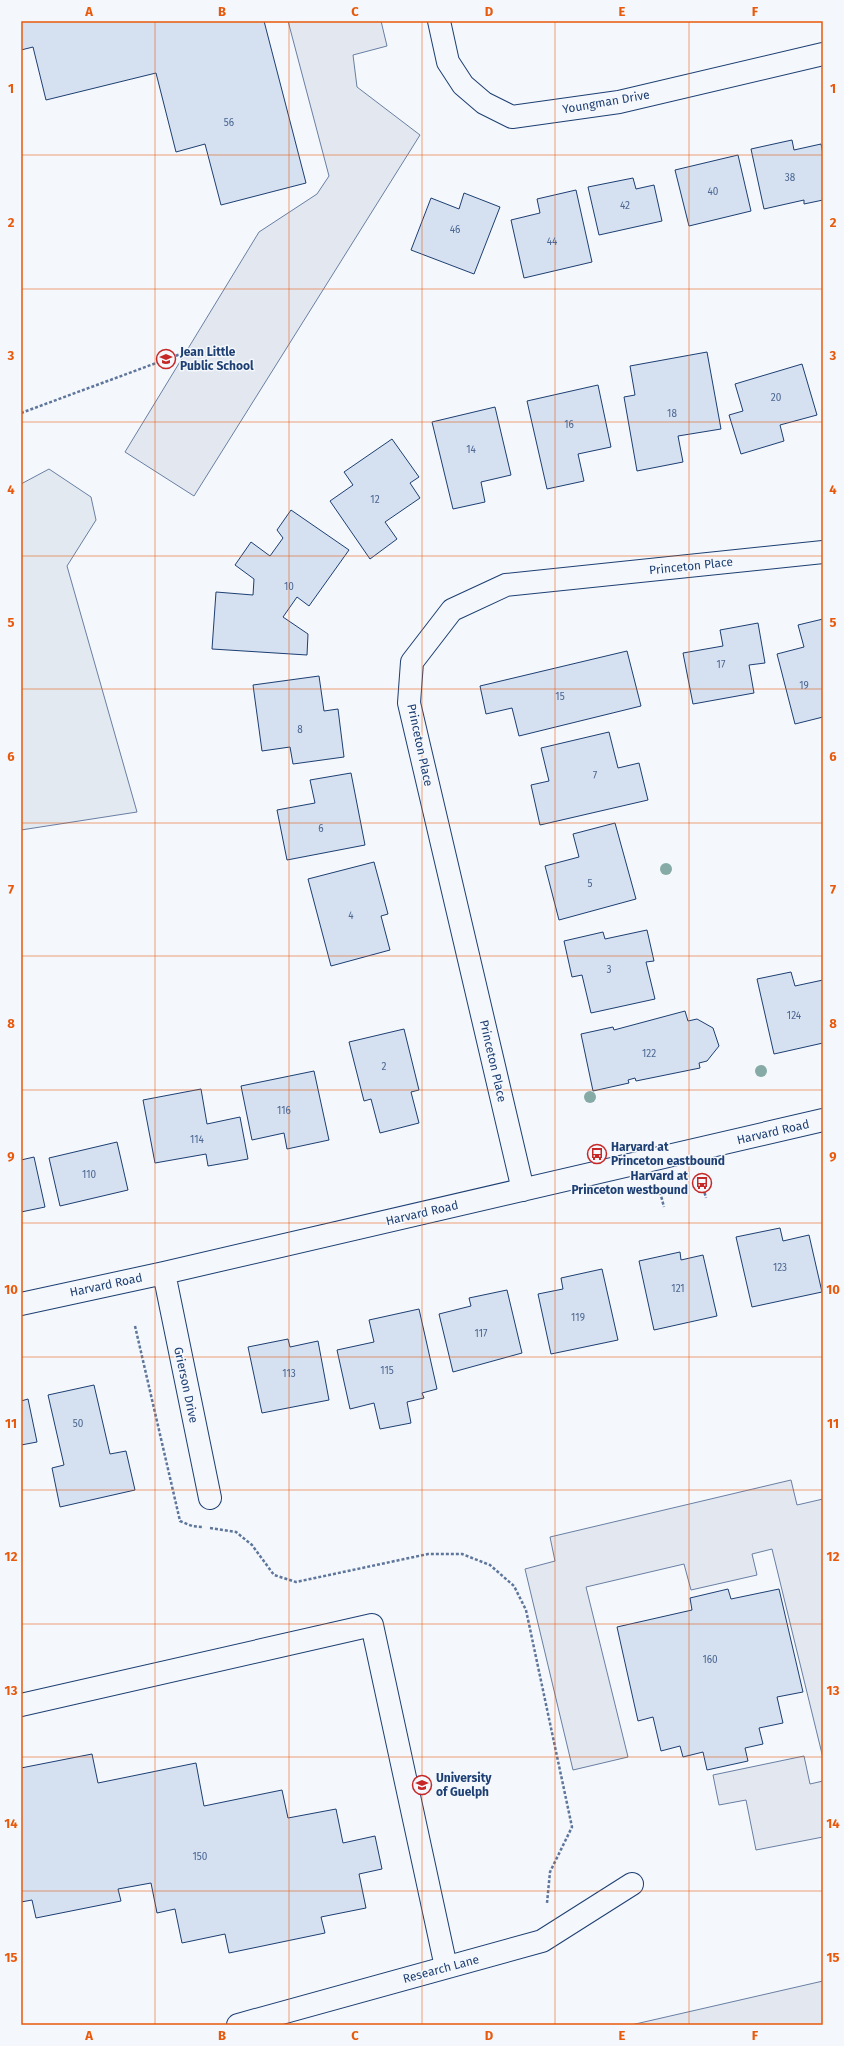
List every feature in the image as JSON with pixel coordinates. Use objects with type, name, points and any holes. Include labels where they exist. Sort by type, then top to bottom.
[{"type":"street","name":"Youngman Drive","points":[[439,21],[448,62],[463,85],[484,103],[512,117],[619,102],[823,54]]},
{"type":"street","name":"Princeton Place","points":[[523,1190],[409,703],[412,662],[452,610],[506,585],[823,552]]},
{"type":"street","name":"Harvard Road","points":[[21,1304],[164,1273],[823,1120]]},
{"type":"street","name":"Grierson Drive","points":[[164,1273],[210,1498]]},
{"type":"street","points":[[21,1705],[372,1625],[446,1967]]},
{"type":"street","name":"Research Lane","points":[[238,2025],[542,1941],[632,1884]]},
{"type":"path","points":[[21,413],[186,352]]},
{"type":"path","points":[[702,1183],[706,1198]]},
{"type":"path","points":[[660,1192],[664,1207]]},
{"type":"path","points":[[135,1326],[180,1521],[192,1526],[236,1532],[252,1545],[274,1575],[296,1582],[428,1554],[462,1554],[490,1565],[514,1586],[526,1610],[572,1827],[550,1872],[542,1941]]},
{"type":"shaded area","points":[[288,21],[381,21],[387,46],[353,55],[357,87],[420,135],[194,496],[125,452],[259,232],[317,194],[329,176]]},
{"type":"shaded area","points":[[49,469],[91,497],[96,520],[67,566],[137,812],[21,830],[21,484]]},
{"type":"shaded area","points":[[791,1480],[797,1505],[823,1499],[823,1758],[772,1549],[752,1554],[757,1575],[691,1590],[684,1564],[586,1587],[628,1757],[573,1770],[525,1569],[555,1561],[550,1537]]},
{"type":"shaded area","points":[[804,1756],[810,1784],[823,1781],[823,1837],[756,1850],[746,1800],[719,1805],[713,1775]]},
{"type":"shaded area","points":[[823,1981],[823,2025],[631,2025]]},
{"type":"building","points":[[21,21],[264,21],[306,183],[221,205],[205,144],[176,152],[156,73],[46,100],[33,47],[21,50]]},
{"type":"building","points":[[792,140],[794,150],[821,144],[823,154],[823,200],[804,204],[804,200],[764,209],[751,149]]},
{"type":"building","points":[[738,155],[751,211],[689,226],[675,170]]},
{"type":"building","points":[[633,178],[636,189],[654,185],[662,221],[599,235],[588,187]]},
{"type":"building","points":[[576,190],[592,262],[524,278],[511,220],[540,213],[537,199]]},
{"type":"building","points":[[464,193],[500,207],[474,274],[411,250],[431,198],[459,209]]},
{"type":"building","points":[[707,352],[721,429],[678,436],[683,462],[637,471],[624,397],[635,395],[630,366]]},
{"type":"building","points":[[802,364],[817,415],[780,425],[784,441],[741,454],[729,415],[743,411],[735,384]]},
{"type":"building","points":[[598,385],[611,447],[578,454],[584,481],[547,489],[527,401]]},
{"type":"building","points":[[495,407],[511,475],[481,482],[485,502],[453,509],[432,422]]},
{"type":"building","points":[[392,439],[419,477],[410,483],[420,498],[385,522],[397,539],[370,559],[330,501],[353,485],[344,472]]},
{"type":"building","points":[[291,510],[349,550],[309,606],[297,597],[283,617],[308,634],[307,655],[212,649],[216,592],[253,595],[254,579],[235,565],[251,542],[270,556],[283,538],[277,530]]},
{"type":"building","points":[[823,619],[823,717],[795,724],[777,654],[804,647],[798,625]]},
{"type":"building","points":[[758,623],[765,663],[749,665],[754,693],[693,704],[683,653],[723,646],[720,630]]},
{"type":"building","points":[[627,651],[641,706],[519,736],[512,708],[486,714],[480,686]]},
{"type":"building","points":[[319,676],[324,711],[338,709],[344,757],[293,764],[290,747],[262,751],[253,685]]},
{"type":"building","points":[[609,732],[618,768],[639,763],[648,800],[540,825],[531,785],[549,781],[541,748]]},
{"type":"building","points":[[351,773],[365,845],[287,860],[277,810],[315,803],[310,780]]},
{"type":"building","points":[[615,823],[636,899],[559,920],[545,866],[579,857],[573,834]]},
{"type":"building","points":[[374,862],[388,914],[381,916],[390,950],[331,966],[308,879]]},
{"type":"building","points":[[647,930],[654,961],[646,962],[655,999],[591,1013],[582,975],[572,977],[564,941],[603,932],[605,939]]},
{"type":"building","points":[[791,972],[795,986],[823,980],[823,1043],[774,1054],[757,979]]},
{"type":"building","points":[[685,1011],[688,1021],[697,1019],[713,1028],[719,1046],[707,1061],[699,1063],[700,1068],[636,1081],[635,1078],[628,1080],[629,1083],[593,1091],[581,1034],[613,1027],[614,1030]]},
{"type":"building","points":[[404,1029],[419,1090],[411,1092],[419,1123],[380,1133],[371,1099],[364,1101],[349,1042]]},
{"type":"building","points":[[314,1071],[329,1140],[287,1149],[284,1133],[252,1140],[241,1086]]},
{"type":"building","points":[[201,1089],[207,1124],[240,1117],[248,1159],[208,1166],[206,1154],[155,1163],[143,1100]]},
{"type":"building","points":[[117,1142],[128,1190],[60,1206],[49,1158]]},
{"type":"building","points":[[34,1157],[45,1207],[21,1212],[21,1160]]},
{"type":"building","points":[[780,1228],[783,1241],[809,1235],[822,1292],[752,1307],[736,1237]]},
{"type":"building","points":[[680,1252],[681,1260],[703,1255],[717,1316],[654,1330],[639,1261]]},
{"type":"building","points":[[602,1269],[618,1340],[551,1354],[538,1294],[563,1289],[561,1278]]},
{"type":"building","points":[[507,1290],[522,1353],[453,1372],[439,1314],[471,1306],[469,1298]]},
{"type":"building","points":[[419,1309],[437,1389],[422,1393],[424,1398],[407,1402],[411,1423],[380,1429],[374,1403],[350,1409],[337,1350],[374,1342],[369,1320]]},
{"type":"building","points":[[288,1339],[290,1347],[318,1341],[329,1400],[262,1413],[248,1347]]},
{"type":"building","points":[[94,1385],[110,1454],[126,1451],[135,1490],[60,1507],[52,1468],[64,1465],[48,1395]]},
{"type":"building","points":[[28,1399],[37,1442],[21,1445],[21,1401]]},
{"type":"building","points":[[728,1589],[731,1599],[779,1589],[803,1692],[777,1697],[783,1723],[759,1728],[763,1744],[745,1748],[748,1761],[707,1770],[703,1752],[683,1757],[680,1746],[661,1751],[653,1717],[638,1721],[617,1627],[692,1610],[690,1598]]},
{"type":"building","points":[[92,1754],[98,1783],[196,1763],[204,1806],[282,1790],[288,1818],[336,1809],[343,1843],[375,1836],[382,1869],[359,1874],[366,1908],[321,1917],[325,1933],[229,1953],[225,1934],[182,1943],[175,1909],[157,1913],[151,1883],[118,1889],[121,1901],[36,1918],[32,1900],[21,1902],[21,1768]]},
{"type":"place","name":"Jean Little Public School","points":[[166,359]]},
{"type":"place","name":"Harvard at Princeton eastbound","points":[[597,1154]]},
{"type":"place","name":"Harvard at Princeton westbound","points":[[702,1183]]},
{"type":"place","name":"University of Guelph","points":[[422,1785]]}]
